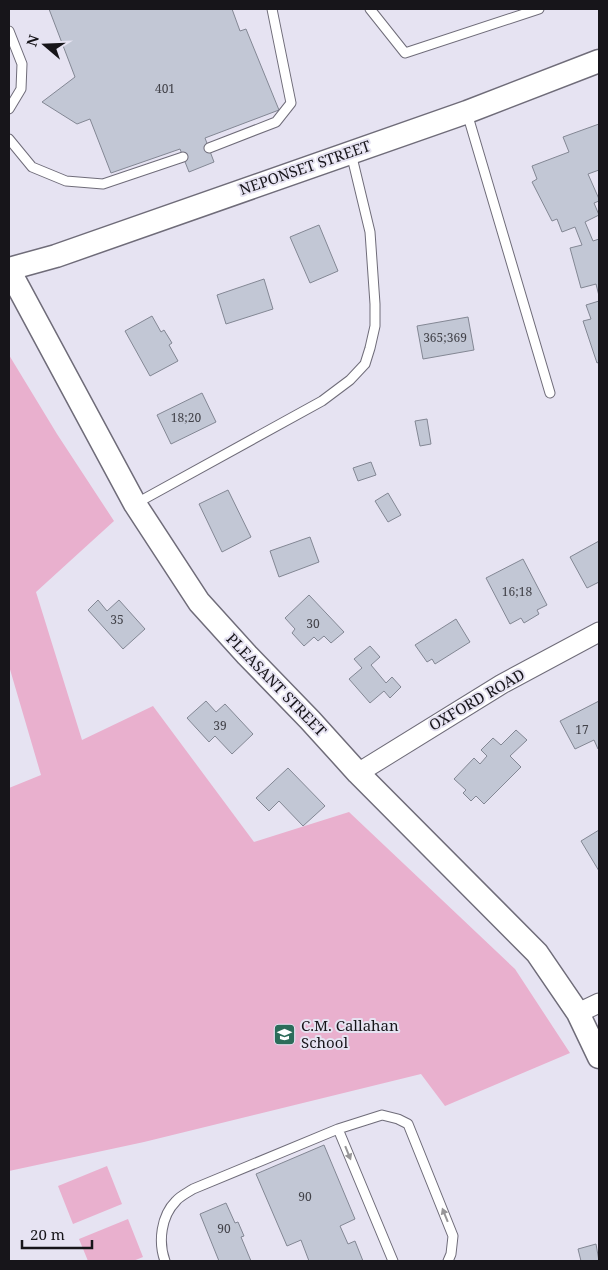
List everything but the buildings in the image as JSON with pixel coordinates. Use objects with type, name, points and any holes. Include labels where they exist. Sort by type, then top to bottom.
[{"type":"street","name":"NEPONSET STREET","points":[[9,270],[56,256],[467,112],[599,60]]},
{"type":"street","name":"PLEASANT STREET","points":[[9,270],[135,504],[199,602],[358,773],[537,953],[578,1013],[599,1057]]},
{"type":"street","name":"OXFORD ROAD","points":[[358,773],[502,684],[599,632]]},
{"type":"street","points":[[578,1013],[599,1003]]},
{"type":"lane","points":[[209,148],[276,122],[291,103],[272,9]]},
{"type":"lane","points":[[370,9],[405,53],[539,9]]},
{"type":"lane","points":[[9,31],[22,64],[22,88],[9,109]]},
{"type":"lane","points":[[467,112],[550,393]]},
{"type":"lane","points":[[9,139],[32,167],[66,181],[103,184],[184,157]]},
{"type":"lane","points":[[135,504],[322,401],[350,380],[365,364],[375,326],[375,304],[370,232],[351,152]]},
{"type":"lane","points":[[165,1261],[161,1251],[162,1230],[166,1215],[177,1200],[193,1189],[338,1128],[382,1115],[408,1124],[453,1236],[451,1254],[448,1261]]},
{"type":"lane","points":[[338,1128],[393,1261]]},
{"type":"shaded area","points":[[9,355],[57,434],[114,521],[36,592],[82,740],[153,706],[254,842],[349,812],[515,969],[570,1053],[445,1106],[421,1074],[144,1142],[9,1171],[9,788],[41,775],[9,666]]},
{"type":"shaded area","points":[[107,1166],[122,1204],[73,1224],[58,1186]]},
{"type":"shaded area","points":[[128,1219],[143,1257],[133,1261],[88,1261],[79,1239]]},
{"type":"place","name":"C.M. Callahan School","points":[[285,1035]]}]
